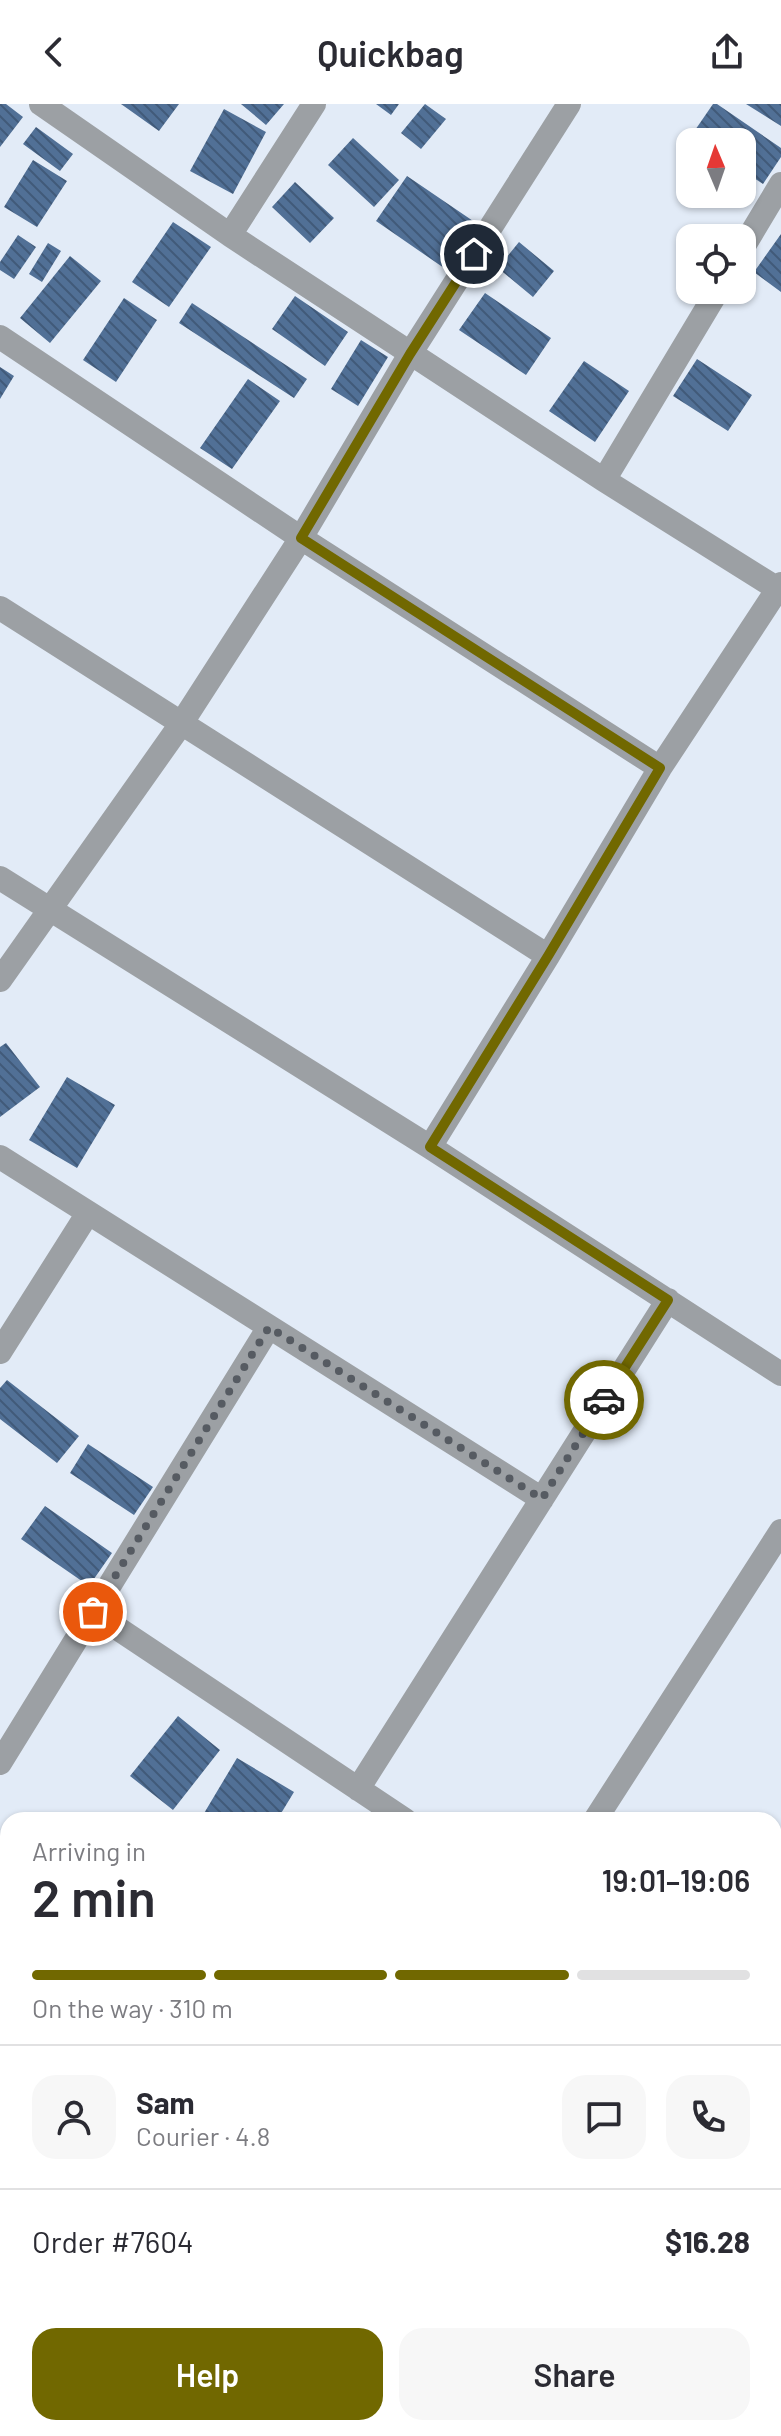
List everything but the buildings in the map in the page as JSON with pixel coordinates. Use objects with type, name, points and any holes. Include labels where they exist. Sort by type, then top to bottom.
[{"type":"street","points":[[41,104],[230,235],[410,354],[604,480],[780,588],[660,768],[430,1147]]},
{"type":"street","points":[[230,235],[314,104]]},
{"type":"street","points":[[0,980],[181,724],[301,538],[410,354],[569,104]]},
{"type":"street","points":[[756,226],[781,184]]},
{"type":"street","points":[[604,480],[710,304]]},
{"type":"street","points":[[0,337],[301,538],[660,768]]},
{"type":"street","points":[[0,608],[548,956]]},
{"type":"street","points":[[0,878],[430,1147],[781,1374]]},
{"type":"street","points":[[0,1157],[542,1499]]},
{"type":"street","points":[[0,1352],[88,1213]]},
{"type":"street","points":[[358,1789],[668,1300]]},
{"type":"street","points":[[0,1763],[269,1327]]},
{"type":"street","points":[[600,1812],[781,1531]]},
{"type":"street","points":[[93,1612],[393,1812]]},
{"type":"way so far","points":[[93,1612],[269,1327],[542,1499],[604,1400]]},
{"type":"route","points":[[474,254],[410,354],[301,538],[660,768],[430,1147],[668,1300],[604,1400]]}]
